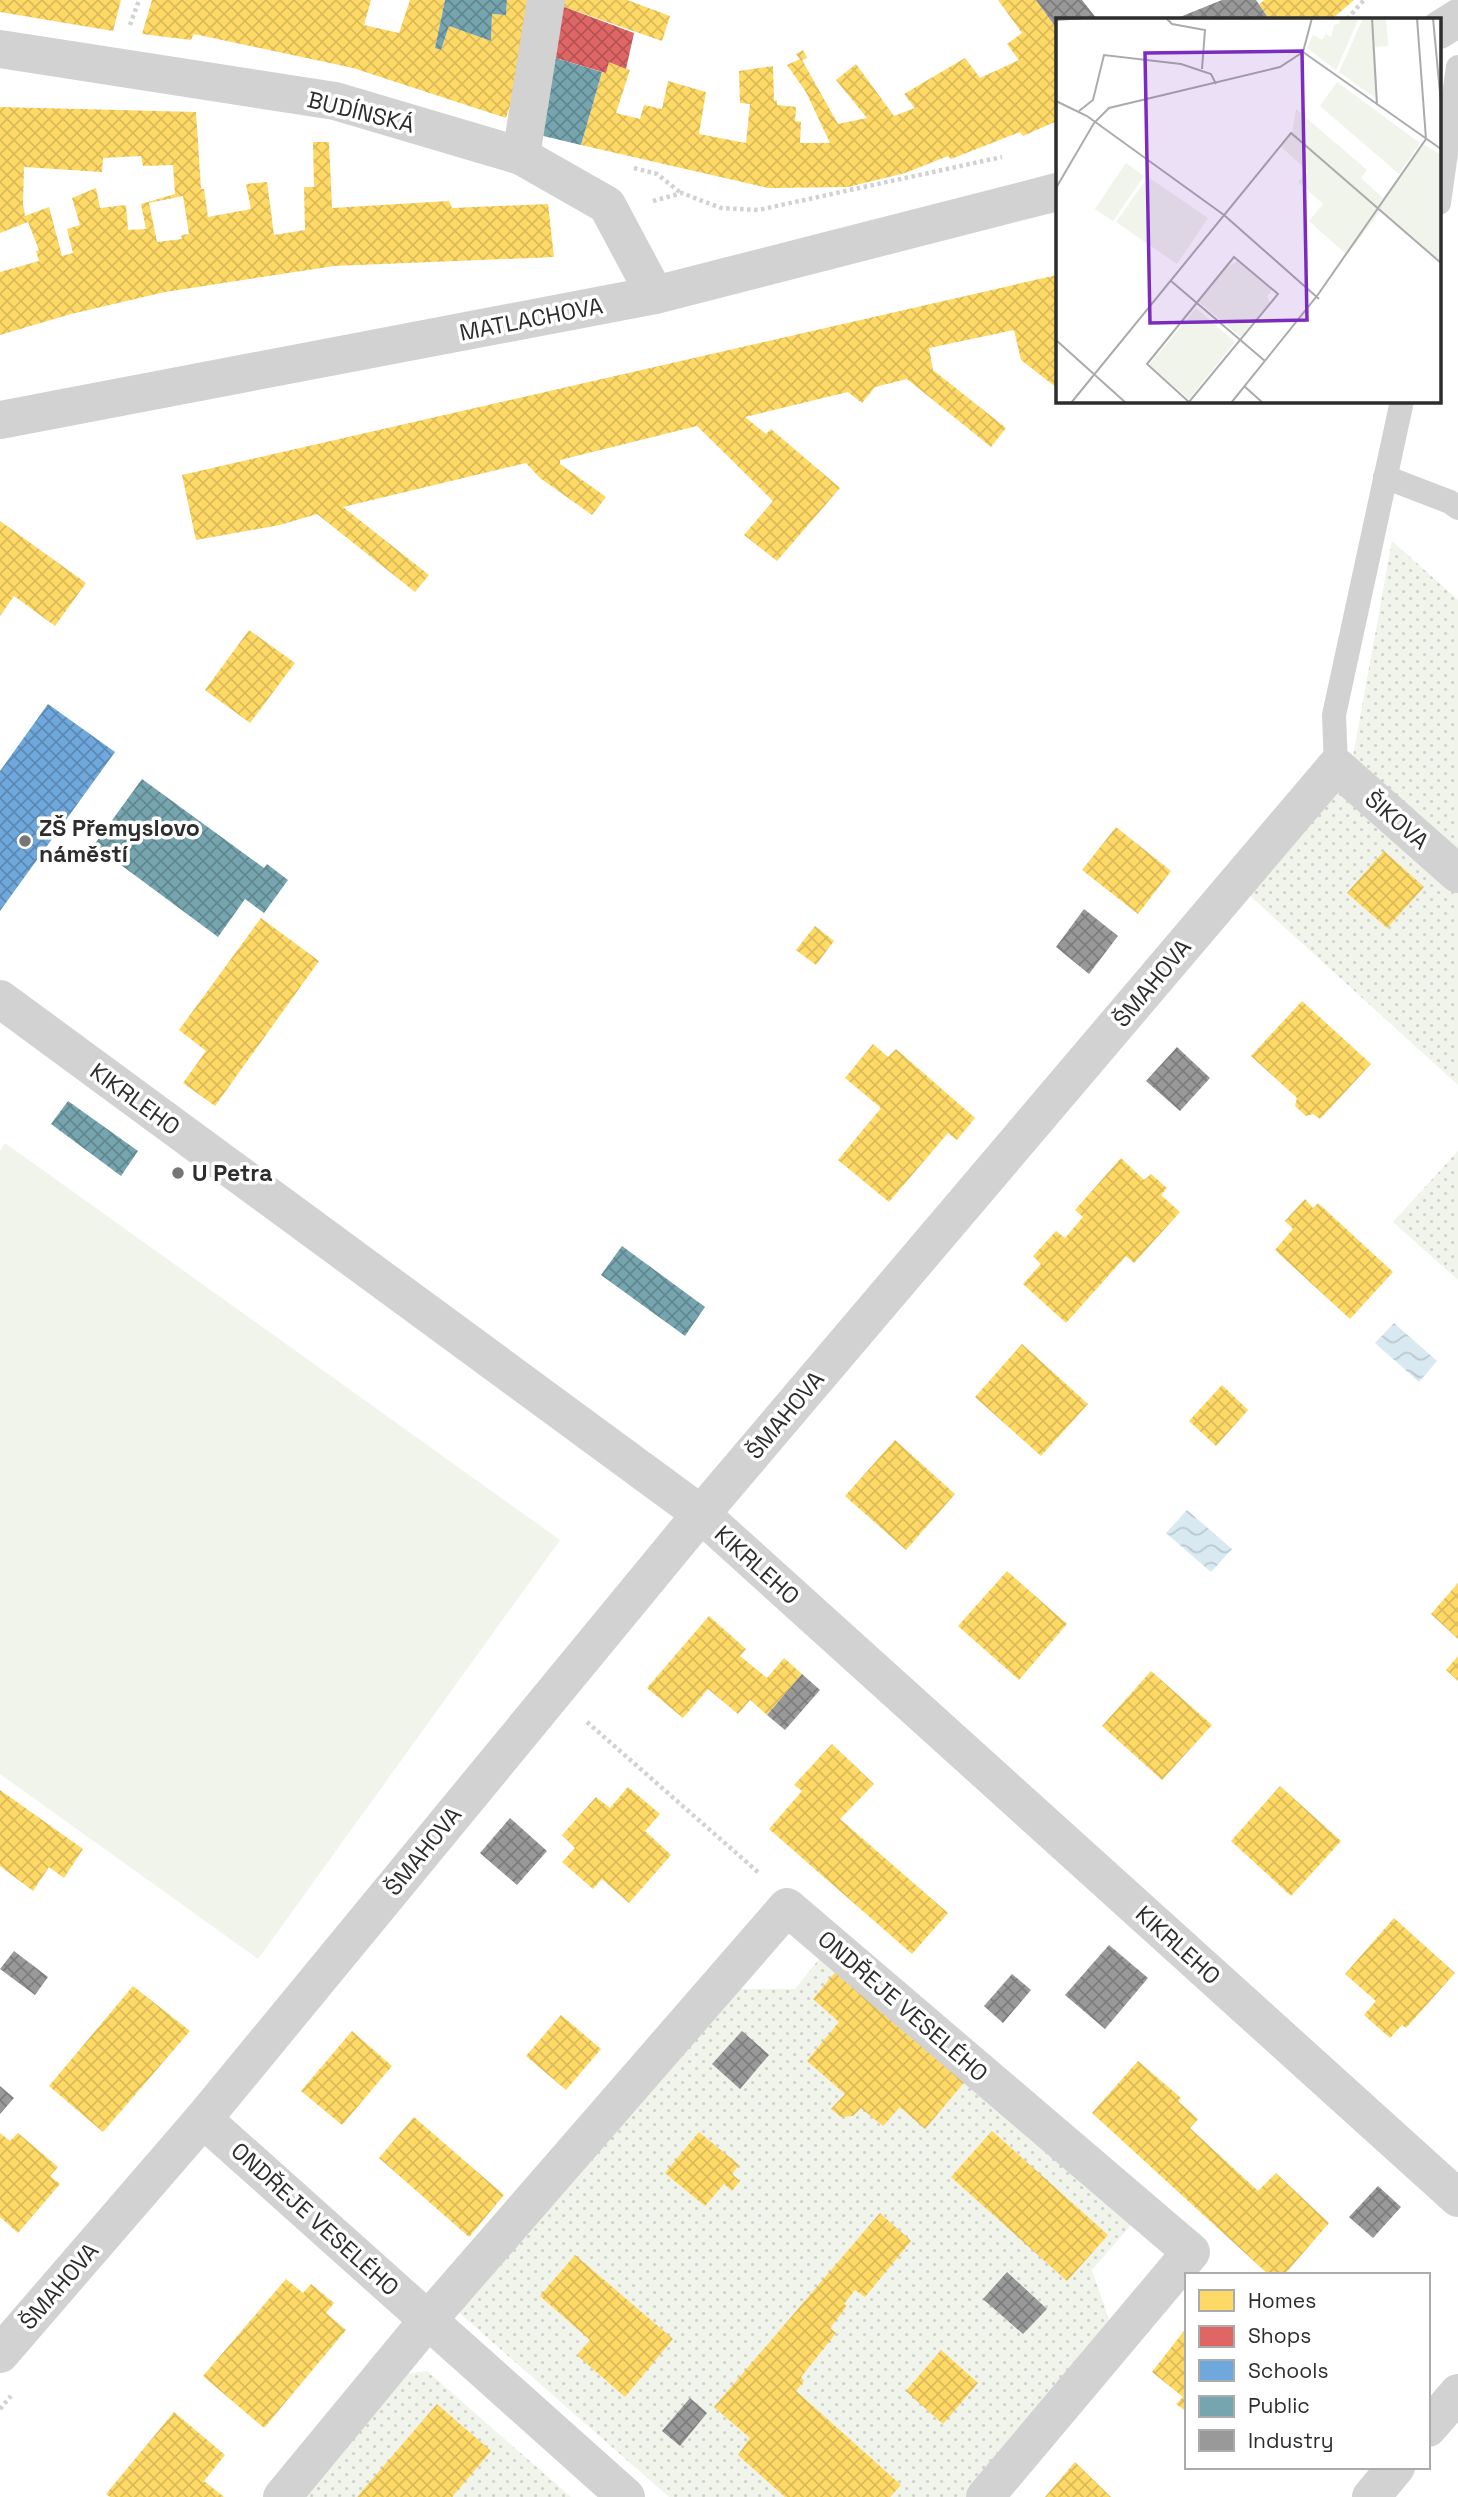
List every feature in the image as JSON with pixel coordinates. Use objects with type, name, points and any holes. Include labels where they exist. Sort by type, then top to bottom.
[{"type":"street","points":[[521,156],[546,0]]},
{"type":"street","points":[[1440,29],[1458,18]]},
{"type":"street","name":"BUDÍNSKÁ","points":[[0,49],[335,102],[521,156],[607,205],[655,295]]},
{"type":"street","name":"MATLACHOVA","points":[[0,420],[655,295],[1056,192]]},
{"type":"street","name":"ŠIKOVA","points":[[1336,766],[1458,874]]},
{"type":"street","name":"ŠMAHOVA","points":[[0,2354],[203,2119],[701,1514],[1336,766]]},
{"type":"street","name":"KIKRLEHO","points":[[0,999],[701,1514],[1458,2198]]},
{"type":"street","points":[[282,2497],[428,2320],[787,1907]]},
{"type":"street","name":"ONDŘEJE VESELÉHO","points":[[787,1907],[1191,2252],[985,2497]]},
{"type":"street","name":"ONDŘEJE VESELÉHO","points":[[203,2119],[626,2497]]},
{"type":"street","points":[[1430,2426],[1458,2393]]},
{"type":"street","points":[[1371,2497],[1394,2469]]},
{"type":"lane","points":[[1440,197],[1455,114],[1458,67]]},
{"type":"lane","points":[[1336,766],[1334,715],[1402,402]]},
{"type":"lane","points":[[1385,477],[1450,502],[1458,508]]},
{"type":"path","points":[[1348,18],[1364,0]]},
{"type":"path","points":[[611,213],[682,193],[721,208],[758,211],[1007,156]]},
{"type":"path","points":[[586,1721],[784,1894],[787,1907]]},
{"type":"shaded area","points":[[1392,541],[1458,600],[1458,1085],[1248,894],[1352,762]]},
{"type":"shaded area","points":[[5,1143],[560,1540],[258,1959],[0,1774],[0,1151]]},
{"type":"shaded area","points":[[1458,1151],[1458,1280],[1393,1222]]},
{"type":"shaded area","points":[[832,1943],[1138,2217],[1092,2270],[1114,2334],[973,2497],[669,2497],[457,2311],[731,1989],[795,1989]]},
{"type":"shaded area","points":[[427,2371],[571,2497],[300,2497],[405,2374]]},
{"type":"water","points":[[1394,1323],[1437,1361],[1419,1382],[1375,1343]]},
{"type":"water","points":[[1187,1510],[1232,1549],[1211,1572],[1166,1533]]},
{"type":"building: Homes","points":[[0,0],[121,0],[113,31],[0,12]]},
{"type":"building: Homes","points":[[152,0],[371,0],[364,25],[399,33],[410,0],[445,0],[435,48],[441,50],[449,26],[491,41],[492,14],[506,15],[507,0],[529,0],[527,54],[506,118],[353,68],[194,34],[191,40],[142,34]]},
{"type":"building: Homes","points":[[560,0],[627,0],[670,16],[662,41],[559,5]]},
{"type":"building: Homes","points":[[998,0],[1036,0],[1056,28],[1056,121],[1023,136],[1020,132],[951,159],[948,156],[905,173],[848,187],[768,188],[581,145],[602,72],[606,73],[609,62],[630,70],[616,113],[640,119],[644,105],[662,109],[668,81],[706,92],[699,134],[746,143],[750,104],[740,103],[739,71],[773,66],[774,101],[777,100],[777,105],[796,107],[795,121],[801,122],[800,143],[830,143],[806,92],[787,65],[800,59],[796,54],[803,50],[807,58],[802,60],[838,124],[867,118],[836,80],[856,64],[894,116],[915,108],[904,94],[965,58],[980,78],[1019,60],[1007,44],[1022,33]]},
{"type":"building: Homes","points":[[1265,0],[1354,0],[1333,18],[1268,18],[1259,4]]},
{"type":"building: Homes","points":[[0,107],[196,112],[201,189],[204,189],[208,217],[251,209],[246,184],[267,182],[274,235],[305,230],[304,187],[314,187],[313,142],[329,142],[332,208],[449,201],[452,208],[548,204],[554,257],[334,266],[165,292],[71,314],[0,335],[0,272],[39,261],[36,251],[39,250],[28,222],[0,233]],"holes":[[[141,156],[143,166],[173,165],[175,194],[141,204],[146,229],[128,230],[126,205],[100,208],[96,188],[72,198],[80,225],[67,229],[73,253],[62,256],[49,207],[25,216],[24,167],[102,172],[103,158]],[[183,196],[189,234],[181,235],[182,239],[157,242],[149,203]]]},
{"type":"building: Homes","points":[[1056,275],[1056,387],[1021,360],[1014,330],[929,348],[933,370],[1006,428],[991,447],[907,379],[875,387],[862,403],[848,392],[745,417],[766,434],[771,429],[840,488],[777,561],[744,535],[773,501],[697,426],[560,460],[560,464],[606,497],[592,515],[540,478],[526,463],[343,507],[429,575],[415,592],[317,514],[280,525],[196,540],[182,475]]},
{"type":"building: Homes","points":[[0,521],[86,583],[55,626],[14,596],[0,616]]},
{"type":"building: Homes","points":[[249,630],[295,663],[250,723],[205,690]]},
{"type":"building: Homes","points":[[1116,827],[1171,871],[1138,914],[1082,870]]},
{"type":"building: Homes","points":[[1384,851],[1424,887],[1387,928],[1347,893]]},
{"type":"building: Homes","points":[[261,918],[319,961],[215,1106],[183,1083],[206,1051],[179,1030]]},
{"type":"building: Homes","points":[[815,926],[834,941],[816,965],[796,950]]},
{"type":"building: Homes","points":[[1302,1001],[1371,1064],[1320,1119],[1313,1114],[1306,1116],[1295,1106],[1297,1098],[1251,1056]]},
{"type":"building: Homes","points":[[873,1044],[888,1057],[896,1049],[975,1118],[957,1140],[948,1133],[889,1202],[838,1160],[881,1108],[845,1078]]},
{"type":"building: Homes","points":[[1121,1158],[1144,1180],[1151,1174],[1167,1188],[1161,1195],[1180,1212],[1134,1263],[1126,1256],[1066,1323],[1023,1284],[1041,1264],[1033,1256],[1056,1231],[1065,1238],[1083,1217],[1075,1210]]},
{"type":"building: Homes","points":[[1305,1199],[1313,1208],[1318,1203],[1393,1272],[1350,1319],[1275,1250],[1293,1229],[1285,1221]]},
{"type":"building: Homes","points":[[1022,1344],[1088,1404],[1041,1456],[975,1397]]},
{"type":"building: Homes","points":[[1222,1385],[1248,1410],[1216,1446],[1189,1421]]},
{"type":"building: Homes","points":[[895,1440],[955,1494],[906,1550],[845,1496]]},
{"type":"building: Homes","points":[[1007,1571],[1067,1624],[1019,1680],[958,1626]]},
{"type":"building: Homes","points":[[1458,1583],[1458,1639],[1431,1614]]},
{"type":"building: Homes","points":[[709,1616],[746,1649],[740,1656],[767,1678],[784,1658],[802,1674],[767,1715],[750,1700],[738,1714],[708,1689],[683,1718],[647,1688]]},
{"type":"building: Homes","points":[[1458,1656],[1458,1681],[1446,1670]]},
{"type":"building: Homes","points":[[1151,1671],[1212,1725],[1162,1780],[1102,1726]]},
{"type":"building: Homes","points":[[832,1744],[874,1784],[840,1819],[948,1913],[912,1954],[769,1829],[802,1791],[794,1785]]},
{"type":"building: Homes","points":[[1280,1786],[1341,1841],[1291,1896],[1231,1841]]},
{"type":"building: Homes","points":[[628,1787],[660,1814],[645,1831],[671,1855],[629,1903],[602,1879],[593,1889],[562,1862],[575,1848],[562,1835],[596,1797],[610,1808]]},
{"type":"building: Homes","points":[[0,1790],[83,1849],[64,1878],[49,1867],[33,1891],[0,1866]]},
{"type":"building: Homes","points":[[1394,1918],[1455,1973],[1406,2028],[1402,2025],[1390,2038],[1364,2015],[1376,2001],[1345,1974]]},
{"type":"building: Homes","points":[[838,1969],[967,2079],[925,2129],[900,2107],[883,2126],[861,2108],[853,2116],[841,2117],[831,2109],[845,2094],[807,2061],[839,2022],[813,1999]]},
{"type":"building: Homes","points":[[133,1986],[190,2031],[103,2132],[49,2086]]},
{"type":"building: Homes","points":[[561,2015],[601,2049],[566,2090],[526,2056]]},
{"type":"building: Homes","points":[[352,2031],[392,2066],[342,2125],[301,2091]]},
{"type":"building: Homes","points":[[1138,2061],[1181,2098],[1178,2101],[1198,2119],[1190,2128],[1258,2191],[1276,2173],[1329,2223],[1286,2273],[1267,2273],[1092,2113]]},
{"type":"building: Homes","points":[[414,2117],[504,2195],[469,2237],[379,2158]]},
{"type":"building: Homes","points":[[992,2131],[1108,2235],[1067,2281],[951,2177]]},
{"type":"building: Homes","points":[[699,2132],[739,2165],[732,2174],[740,2181],[732,2191],[724,2184],[705,2206],[665,2173]]},
{"type":"building: Homes","points":[[0,2133],[10,2141],[18,2133],[58,2167],[50,2176],[60,2184],[18,2233],[0,2217]]},
{"type":"building: Homes","points":[[880,2213],[911,2241],[865,2297],[855,2290],[844,2304],[847,2306],[830,2328],[836,2333],[801,2377],[804,2381],[796,2391],[901,2485],[890,2497],[785,2497],[738,2455],[750,2438],[714,2407]]},
{"type":"building: Homes","points":[[575,2255],[673,2339],[625,2397],[577,2355],[590,2340],[540,2296]]},
{"type":"building: Homes","points":[[286,2279],[303,2293],[311,2284],[334,2303],[326,2313],[346,2330],[264,2428],[203,2376]]},
{"type":"building: Homes","points":[[1185,2330],[1185,2411],[1176,2404],[1183,2397],[1152,2372]]},
{"type":"building: Homes","points":[[941,2350],[978,2383],[943,2424],[906,2391]]},
{"type":"building: Homes","points":[[437,2404],[491,2451],[452,2497],[357,2497]]},
{"type":"building: Homes","points":[[174,2412],[225,2455],[204,2481],[224,2497],[110,2497],[106,2494]]},
{"type":"building: Homes","points":[[1075,2462],[1111,2497],[1045,2497]]},
{"type":"building: Shops","points":[[559,5],[634,33],[626,69],[609,62],[606,73],[549,56]]},
{"type":"building: Schools","name":"ZŠ Přemyslovo náměstí","points":[[48,704],[115,752],[0,911],[0,771]]},
{"type":"building: Public","points":[[445,0],[507,0],[506,15],[492,14],[491,41],[449,26],[441,50],[435,48]]},
{"type":"building: Public","points":[[549,56],[602,72],[581,145],[535,134]]},
{"type":"building: Public","points":[[142,779],[264,868],[267,864],[288,880],[264,913],[245,899],[218,937],[94,845]]},
{"type":"building: Public","points":[[68,1101],[138,1151],[121,1176],[51,1124]]},
{"type":"building: Public","points":[[622,1246],[705,1307],[685,1336],[601,1275]]},
{"type":"building: Industry","points":[[1036,0],[1082,0],[1096,18],[1056,18],[1056,28]]},
{"type":"building: Industry","points":[[1222,0],[1256,0],[1268,18],[1177,18]]},
{"type":"building: Industry","points":[[1084,909],[1118,936],[1089,974],[1056,947]]},
{"type":"building: Industry","points":[[1177,1047],[1210,1078],[1180,1111],[1146,1081]]},
{"type":"building: Industry","points":[[802,1674],[820,1690],[785,1730],[767,1715]]},
{"type":"building: Industry","points":[[510,1818],[547,1851],[517,1885],[480,1853]]},
{"type":"building: Industry","points":[[1109,1945],[1148,1978],[1105,2029],[1065,1995]]},
{"type":"building: Industry","points":[[14,1951],[48,1977],[35,1995],[0,1969]]},
{"type":"building: Industry","points":[[1012,1974],[1031,1990],[1003,2023],[984,2006]]},
{"type":"building: Industry","points":[[742,2031],[769,2055],[740,2089],[712,2064]]},
{"type":"building: Industry","points":[[0,2086],[14,2098],[0,2114]]},
{"type":"building: Industry","points":[[1378,2186],[1401,2207],[1373,2238],[1349,2217]]},
{"type":"building: Industry","points":[[1007,2272],[1047,2309],[1023,2334],[983,2299]]},
{"type":"building: Industry","points":[[690,2398],[707,2413],[680,2446],[662,2431]]},
{"type":"place","name":"ZŠ Přemyslovo náměstí","points":[[25,841]]},
{"type":"place","name":"U Petra","points":[[178,1173]]}]
